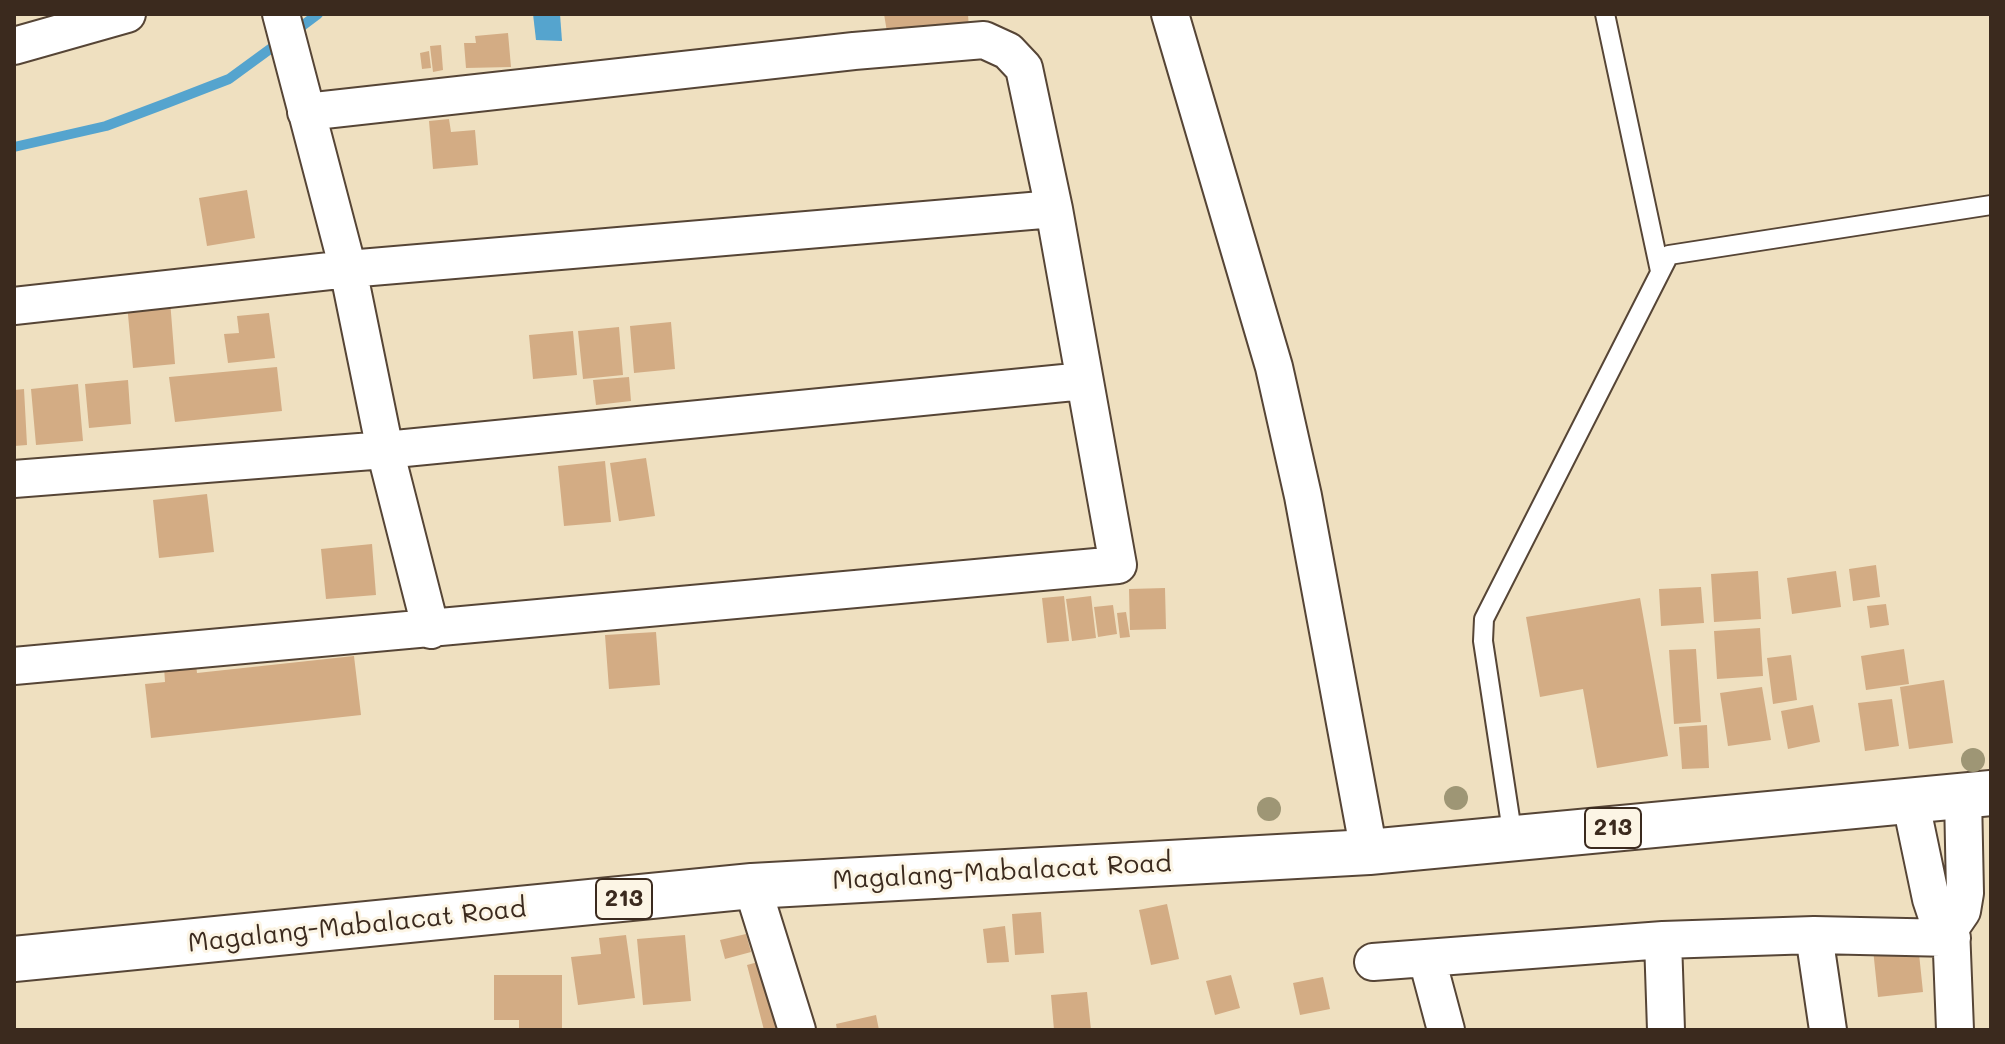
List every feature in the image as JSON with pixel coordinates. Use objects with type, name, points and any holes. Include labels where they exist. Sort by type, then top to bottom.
[{"type":"main road","name":"Magalang-Mabalacat Road","points":[[14,959],[752,886],[1369,852],[1977,795]]},
{"type":"street","points":[[281,14],[348,269],[385,450],[431,630]]},
{"type":"street","points":[[1170,14],[1274,367],[1303,496],[1369,852]]},
{"type":"street","points":[[14,46],[111,17]]},
{"type":"street","points":[[14,666],[1118,565],[1054,209],[1024,68],[1008,51],[984,40],[303,95]]},
{"type":"street","points":[[14,306],[348,269],[1054,209]]},
{"type":"street","points":[[14,479],[385,450],[1084,381]]},
{"type":"street","points":[[1955,1030],[1952,932],[1962,911],[1965,848],[1977,795]]},
{"type":"street","points":[[1910,799],[1936,914],[1952,932]]},
{"type":"street","points":[[1921,852],[1965,848]]},
{"type":"street","points":[[752,886],[797,1030]]},
{"type":"street","points":[[1373,962],[1663,940],[1952,932]]},
{"type":"street","points":[[1814,935],[1828,1030]]},
{"type":"street","points":[[1663,940],[1666,1030]]},
{"type":"street","points":[[1427,959],[1446,1030]]},
{"type":"lane","points":[[1605,14],[1660,271]]},
{"type":"lane","points":[[1513,838],[1483,641],[1484,619],[1669,255],[1991,205]]},
{"type":"water","points":[[533,14],[560,14],[562,41],[536,40]]},
{"type":"building","points":[[884,14],[968,14],[969,30],[888,38]]},
{"type":"building","points":[[508,33],[511,67],[466,68],[464,43],[476,43],[475,36]]},
{"type":"building","points":[[441,45],[443,70],[433,72],[430,46]]},
{"type":"building","points":[[429,51],[431,68],[422,69],[420,53]]},
{"type":"building","points":[[449,119],[451,132],[475,130],[478,165],[433,169],[429,121]]},
{"type":"building","points":[[247,190],[255,238],[207,246],[199,198]]},
{"type":"building","points":[[170,300],[175,364],[133,368],[127,304]]},
{"type":"building","points":[[269,313],[275,358],[228,363],[224,334],[239,333],[237,316]]},
{"type":"building","points":[[671,322],[675,369],[634,373],[630,326]]},
{"type":"building","points":[[619,327],[623,375],[583,379],[578,331]]},
{"type":"building","points":[[573,331],[577,375],[533,379],[529,335]]},
{"type":"building","points":[[277,367],[282,411],[175,422],[169,377]]},
{"type":"building","points":[[629,377],[631,401],[596,405],[593,380]]},
{"type":"building","points":[[128,380],[131,424],[89,428],[85,384]]},
{"type":"building","points":[[78,384],[83,441],[36,445],[31,389]]},
{"type":"building","points":[[24,389],[27,445],[14,446],[14,390]]},
{"type":"building","points":[[646,458],[655,516],[619,521],[610,463]]},
{"type":"building","points":[[605,461],[611,522],[564,526],[558,466]]},
{"type":"building","points":[[207,494],[214,552],[159,558],[153,500]]},
{"type":"building","points":[[372,544],[376,595],[326,599],[321,549]]},
{"type":"building","points":[[1876,565],[1880,597],[1853,601],[1849,569]]},
{"type":"building","points":[[1758,571],[1761,619],[1714,622],[1711,574]]},
{"type":"building","points":[[1836,571],[1841,607],[1792,614],[1787,578]]},
{"type":"building","points":[[1701,587],[1704,623],[1661,626],[1659,589]]},
{"type":"building","points":[[1165,588],[1166,629],[1130,630],[1129,589]]},
{"type":"building","points":[[1064,596],[1069,641],[1047,643],[1042,598]]},
{"type":"building","points":[[1091,596],[1096,638],[1072,641],[1066,599]]},
{"type":"building","points":[[1640,598],[1668,756],[1597,768],[1583,689],[1540,697],[1526,617]]},
{"type":"building","points":[[1886,604],[1889,625],[1870,628],[1867,606]]},
{"type":"building","points":[[1113,605],[1117,634],[1098,637],[1094,607]]},
{"type":"building","points":[[1126,612],[1130,637],[1120,638],[1117,613]]},
{"type":"building","points":[[1760,628],[1763,676],[1717,679],[1714,631]]},
{"type":"building","points":[[656,632],[660,685],[609,689],[605,635]]},
{"type":"building","points":[[1696,649],[1701,722],[1674,724],[1669,650]]},
{"type":"building","points":[[1904,649],[1909,684],[1866,690],[1861,656]]},
{"type":"building","points":[[1791,655],[1797,700],[1773,704],[1767,658]]},
{"type":"building","points":[[354,656],[361,715],[151,738],[145,684],[165,682],[164,667],[196,664],[197,673]]},
{"type":"building","points":[[1944,680],[1953,743],[1909,749],[1900,687]]},
{"type":"building","points":[[1762,687],[1771,740],[1728,746],[1720,693]]},
{"type":"building","points":[[1892,699],[1899,746],[1865,751],[1858,703]]},
{"type":"building","points":[[1813,705],[1820,742],[1788,749],[1781,711]]},
{"type":"building","points":[[1707,725],[1709,768],[1682,769],[1679,727]]},
{"type":"building","points":[[1167,904],[1179,959],[1151,965],[1139,910]]},
{"type":"building","points":[[1041,912],[1044,953],[1015,955],[1012,914]]},
{"type":"building","points":[[1005,926],[1009,962],[987,963],[983,929]]},
{"type":"building","points":[[746,934],[751,952],[725,959],[720,940]]},
{"type":"building","points":[[626,935],[635,998],[578,1005],[571,957],[601,954],[599,938]]},
{"type":"building","points":[[685,935],[691,1001],[643,1005],[637,939]]},
{"type":"building","points":[[1918,944],[1923,992],[1878,997],[1873,949]]},
{"type":"building","points":[[758,962],[777,1030],[764,1030],[747,965]]},
{"type":"building","points":[[494,975],[562,975],[562,1030],[519,1030],[519,1020],[494,1020]]},
{"type":"building","points":[[1231,975],[1240,1008],[1215,1015],[1206,981]]},
{"type":"building","points":[[1323,977],[1330,1009],[1300,1015],[1293,983]]},
{"type":"building","points":[[1087,992],[1091,1030],[1054,1030],[1051,995]]},
{"type":"building","points":[[876,1015],[879,1030],[837,1030],[836,1024]]},
{"type":"waterway","points":[[294,32],[318,14]]},
{"type":"waterway","points":[[14,147],[106,126],[229,79],[281,41]]}]
